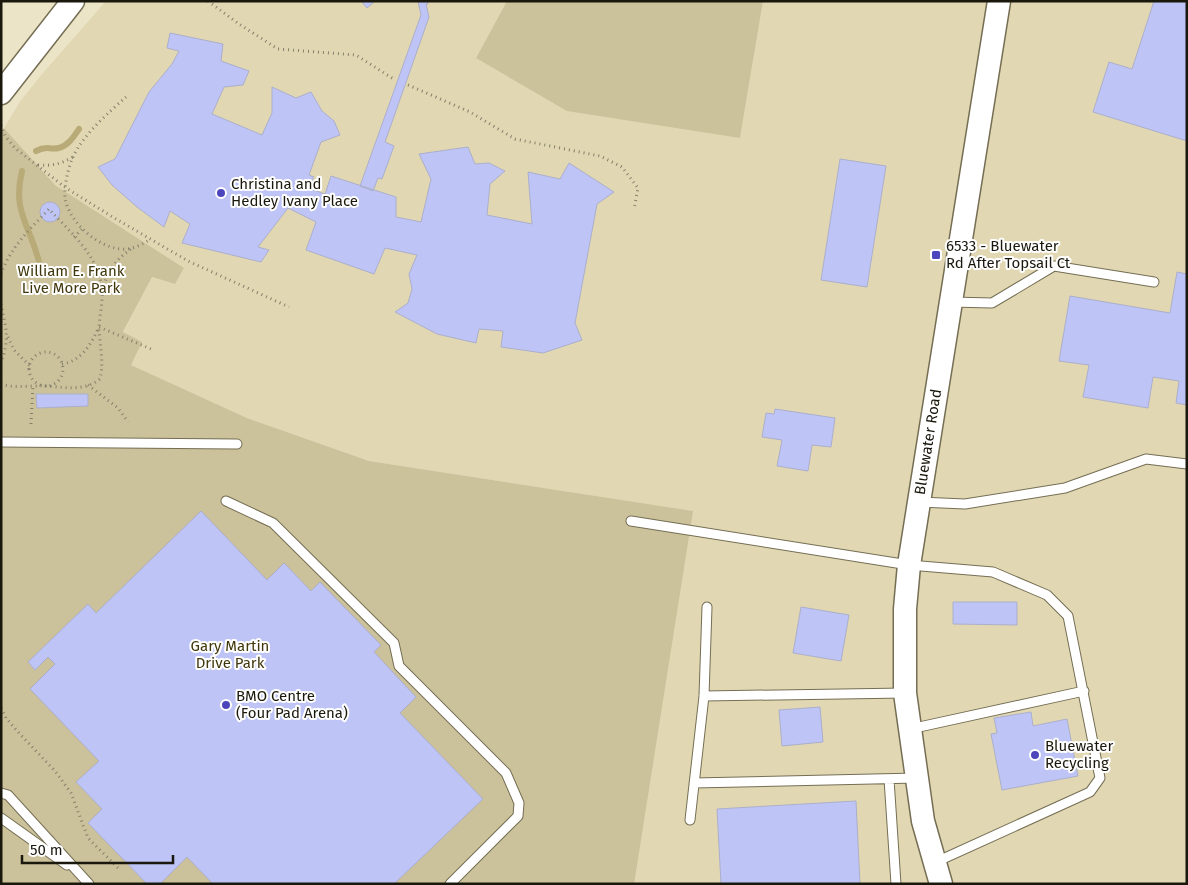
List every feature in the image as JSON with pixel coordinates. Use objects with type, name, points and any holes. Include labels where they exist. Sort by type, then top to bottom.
[{"type":"street","points":[[1,93],[73,1]]},
{"type":"street","name":"Bluewater Road","points":[[938,873],[923,821],[905,693],[905,609],[909,565],[997,2]]},
{"type":"lane","points":[[951,302],[992,303],[1054,266],[1154,282]]},
{"type":"lane","points":[[1,442],[237,444]]},
{"type":"lane","points":[[919,502],[965,504],[1066,488],[1146,459],[1187,464]]},
{"type":"lane","points":[[226,501],[273,523],[394,643],[399,666],[506,773],[519,803],[518,816],[450,884]]},
{"type":"lane","points":[[630,521],[909,565],[993,572],[1047,594],[1068,616],[1100,778],[1090,792],[938,873]]},
{"type":"lane","points":[[690,820],[704,696],[707,607]]},
{"type":"lane","points":[[910,729],[1084,691]]},
{"type":"lane","points":[[704,696],[905,693]]},
{"type":"lane","points":[[694,783],[917,778]]},
{"type":"lane","points":[[889,779],[896,884]]},
{"type":"lane","points":[[1,793],[8,794],[89,884]]},
{"type":"lane","points":[[1,818],[82,875]]},
{"type":"path","points":[[208,1],[278,49],[356,55],[394,80]]},
{"type":"path","points":[[408,85],[470,112],[515,139],[600,156],[622,167],[638,188],[634,209]]},
{"type":"path","points":[[126,97],[106,115],[74,157],[65,196],[68,208],[83,228],[101,243],[121,249],[132,249]]},
{"type":"path","points":[[1,125],[5,136],[15,148],[66,188],[188,261],[289,307]]},
{"type":"path","points":[[38,165],[52,166],[74,157]]},
{"type":"path","points":[[1,274],[5,263],[21,240],[49,209],[94,262],[102,291]]},
{"type":"path","points":[[74,237],[83,228]]},
{"type":"path","points":[[1,384],[59,388],[88,385],[100,379],[102,371],[99,327],[102,291],[109,270],[120,257],[150,239]]},
{"type":"path","points":[[1,304],[8,335],[14,350],[30,366]]},
{"type":"path","points":[[99,327],[151,349]]},
{"type":"path","points":[[62,364],[72,362],[89,346],[99,327]]},
{"type":"path","points":[[1,362],[7,347],[8,335]]},
{"type":"path","points":[[45,352],[56,355],[62,364],[62,375],[51,385],[46,386],[37,383],[30,375],[30,366],[35,356],[45,352]]},
{"type":"path","points":[[88,385],[118,408],[128,422]]},
{"type":"path","points":[[31,424],[32,386]]},
{"type":"path","points":[[1,708],[18,733],[55,771],[71,793],[88,838],[120,870]]},
{"type":"shaded area","points":[[106,1],[507,1],[476,58],[740,138],[763,1],[1187,1],[1187,884],[631,884],[692,511],[369,461],[247,418],[131,365],[123,333],[152,277],[175,284],[184,268],[55,185],[4,128],[21,100]]},
{"type":"green space","points":[[507,1],[763,1],[740,138],[567,111],[476,58]]},
{"type":"green space","name":"Gary Martin Drive Park","points":[[4,128],[55,185],[184,268],[175,284],[152,277],[123,332],[142,342],[131,365],[247,418],[369,461],[693,511],[634,884],[1,884],[1,134]]},
{"type":"building","points":[[361,1],[375,1],[367,8]]},
{"type":"building","points":[[418,1],[427,1],[429,17],[385,142],[394,146],[382,179],[378,178],[373,191],[360,186],[421,15]]},
{"type":"building","points":[[1154,1],[1187,1],[1187,141],[1093,112],[1109,62],[1132,69]]},
{"type":"building","name":"Christina and Hedley Ivany Place","points":[[170,33],[223,44],[221,61],[249,71],[243,85],[224,87],[212,114],[262,135],[272,113],[272,87],[296,98],[311,92],[322,111],[334,121],[340,135],[321,142],[309,175],[314,177],[308,188],[325,194],[331,176],[396,197],[396,217],[421,222],[431,179],[419,154],[468,147],[475,164],[489,163],[505,171],[490,184],[487,215],[532,224],[528,172],[560,179],[569,163],[614,192],[597,204],[575,323],[582,340],[543,353],[501,347],[503,331],[479,329],[476,343],[437,334],[395,312],[408,303],[412,289],[409,274],[417,255],[385,248],[374,274],[306,250],[316,222],[288,208],[258,247],[269,250],[261,262],[182,243],[190,224],[170,211],[164,227],[112,185],[98,167],[115,159],[149,92],[172,64],[179,51],[167,48]]},
{"type":"building","points":[[840,159],[886,166],[867,287],[821,280]]},
{"type":"building","points":[[50,202],[57,205],[60,212],[57,219],[50,222],[43,219],[40,212],[43,205]]},
{"type":"building","points":[[1177,272],[1187,274],[1187,405],[1176,403],[1179,381],[1153,377],[1148,408],[1083,397],[1089,365],[1059,361],[1070,296],[1170,313]]},
{"type":"building","points":[[36,394],[88,394],[88,406],[37,408]]},
{"type":"building","points":[[775,409],[835,418],[831,447],[812,445],[808,471],[777,466],[782,440],[762,437],[766,413],[774,414]]},
{"type":"building","name":"BMO Centre (Four Pad Arena)","points":[[201,511],[267,580],[284,563],[311,591],[320,582],[381,645],[374,652],[416,697],[400,713],[483,799],[394,884],[213,884],[187,857],[160,884],[147,884],[88,823],[102,809],[76,782],[99,761],[30,689],[55,664],[48,657],[35,670],[28,662],[88,604],[96,613]]},
{"type":"building","points":[[953,602],[1017,602],[1017,625],[953,624]]},
{"type":"building","points":[[801,607],[849,615],[841,661],[793,653]]},
{"type":"building","points":[[820,707],[823,742],[782,746],[779,710]]},
{"type":"building","name":"Bluewater Recycling","points":[[1031,712],[1033,726],[1067,719],[1078,776],[1002,790],[991,734],[997,733],[994,718]]},
{"type":"building","points":[[856,801],[860,884],[721,884],[717,809]]},
{"type":"waterway","points":[[36,151],[43,148],[63,147],[79,129]]},
{"type":"waterway","points":[[22,171],[19,185],[21,208],[39,262]]},
{"type":"place","name":"Christina and Hedley Ivany Place","points":[[221,193]]},
{"type":"place","name":"6533 - Bluewater Rd After Topsail Ct","points":[[936,255]]},
{"type":"place","name":"BMO Centre (Four Pad Arena)","points":[[226,705]]},
{"type":"place","name":"Bluewater Recycling","points":[[1035,755]]},
{"type":"park label","name":"William E. Frank Live More Park","points":[[71,280]]}]
